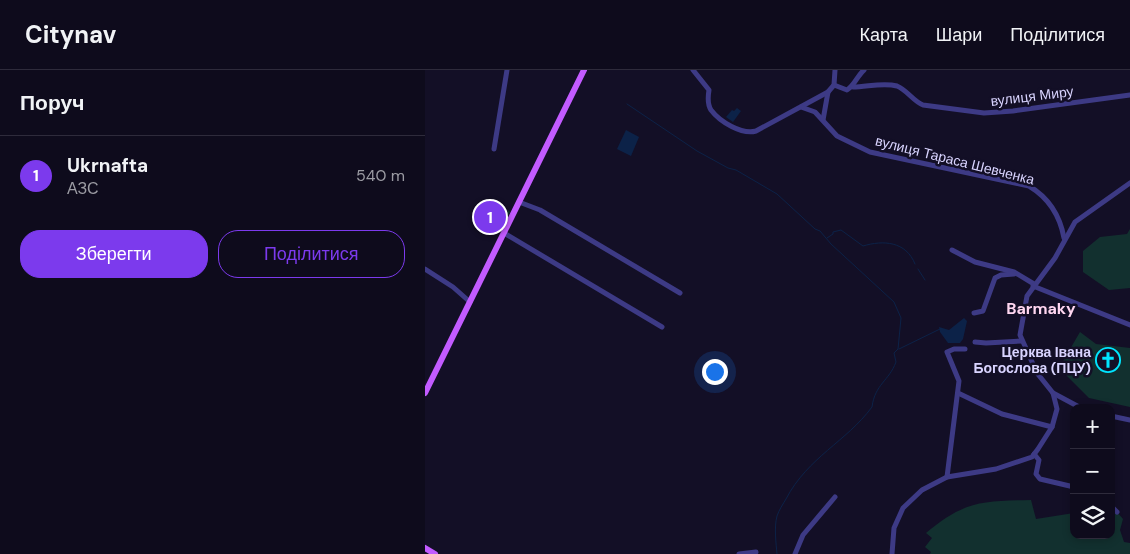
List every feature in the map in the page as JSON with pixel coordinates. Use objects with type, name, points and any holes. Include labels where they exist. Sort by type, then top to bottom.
[{"type":"main road","points":[[425,393],[584,70]]},
{"type":"main road","points":[[425,548],[435,554]]},
{"type":"street","points":[[494,149],[507,70]]},
{"type":"street","points":[[693,70],[709,90],[707,99],[711,109],[727,124],[747,133],[756,131],[828,92],[834,85],[835,70]]},
{"type":"street","points":[[853,87],[856,78],[864,70]]},
{"type":"street","name":"вулиця Миру","points":[[834,85],[847,90],[853,87],[887,85],[899,87],[916,102],[923,105],[984,113],[1013,111],[1130,95]]},
{"type":"street","points":[[823,120],[828,92]]},
{"type":"street","name":"вулиця Тараса Шевченка","points":[[801,107],[815,112],[837,136],[869,152],[1029,186],[1048,200],[1059,219],[1065,238]]},
{"type":"street","points":[[1074,404],[1053,393],[1037,373],[1020,335],[1021,318],[1027,296],[1033,285],[1055,258],[1075,222],[1130,183]]},
{"type":"street","points":[[519,202],[539,210],[680,293]]},
{"type":"street","points":[[504,233],[662,328]]},
{"type":"street","points":[[952,250],[975,262],[1017,273],[1033,285],[1130,326]]},
{"type":"street","points":[[425,269],[453,287],[470,302]]},
{"type":"street","points":[[974,313],[983,311],[995,278],[1001,275],[1017,273]]},
{"type":"street","points":[[975,342],[986,344],[1022,341]]},
{"type":"street","points":[[947,477],[959,381],[947,352],[954,349],[965,349]]},
{"type":"street","points":[[958,393],[1001,414],[1052,427]]},
{"type":"street","points":[[892,554],[894,528],[903,508],[922,490],[947,477],[996,469],[1032,457],[1052,427],[1057,409],[1053,393]]},
{"type":"street","points":[[1115,417],[1130,420]]},
{"type":"street","points":[[1034,454],[1039,460],[1036,474],[1040,479],[1070,486]]},
{"type":"street","points":[[795,554],[803,535],[835,497]]},
{"type":"street","points":[[739,554],[756,552]]},
{"type":"green space","points":[[508,210],[510,212],[499,232],[497,231],[498,222]]},
{"type":"green space","points":[[1130,229],[1130,288],[1109,290],[1083,272],[1083,251],[1100,237],[1127,234]]},
{"type":"green space","points":[[1080,332],[1096,344],[1130,348],[1130,407],[1089,398],[1059,368]]},
{"type":"green space","points":[[1031,500],[1036,519],[1070,514],[1070,539],[1115,539],[1115,513],[1117,512],[1123,519],[1120,530],[1124,542],[1130,543],[1130,554],[930,554],[931,552],[925,547],[932,538],[926,533],[939,522],[952,514],[974,505],[999,501]]},
{"type":"water","points":[[737,108],[741,111],[733,122],[726,117],[732,110],[734,111]]},
{"type":"water","points":[[626,130],[639,137],[631,156],[617,149]]},
{"type":"water","points":[[964,318],[967,321],[963,339],[960,343],[948,343],[940,332],[939,327],[949,330]]},
{"type":"waterway","points":[[627,104],[697,151],[728,168],[736,170],[777,194],[815,229],[820,231],[831,244],[894,302],[901,318],[898,349],[894,353],[896,362],[876,393],[872,407],[851,430],[805,472],[795,484],[780,509],[777,516],[775,535],[777,554]]},
{"type":"waterway","points":[[827,238],[833,232],[841,230],[863,246],[878,243],[893,244],[906,251],[915,264]]},
{"type":"waterway","points":[[918,269],[925,280]]},
{"type":"waterway","points":[[899,349],[940,329]]},
{"type":"place","name":"Ukrnafta","points":[[490,217]]},
{"type":"place","name":"Церква Івана Богослова (ПЦУ)","points":[[1108,360]]},
{"type":"district","name":"Barmaky","points":[[1041,308]]}]
